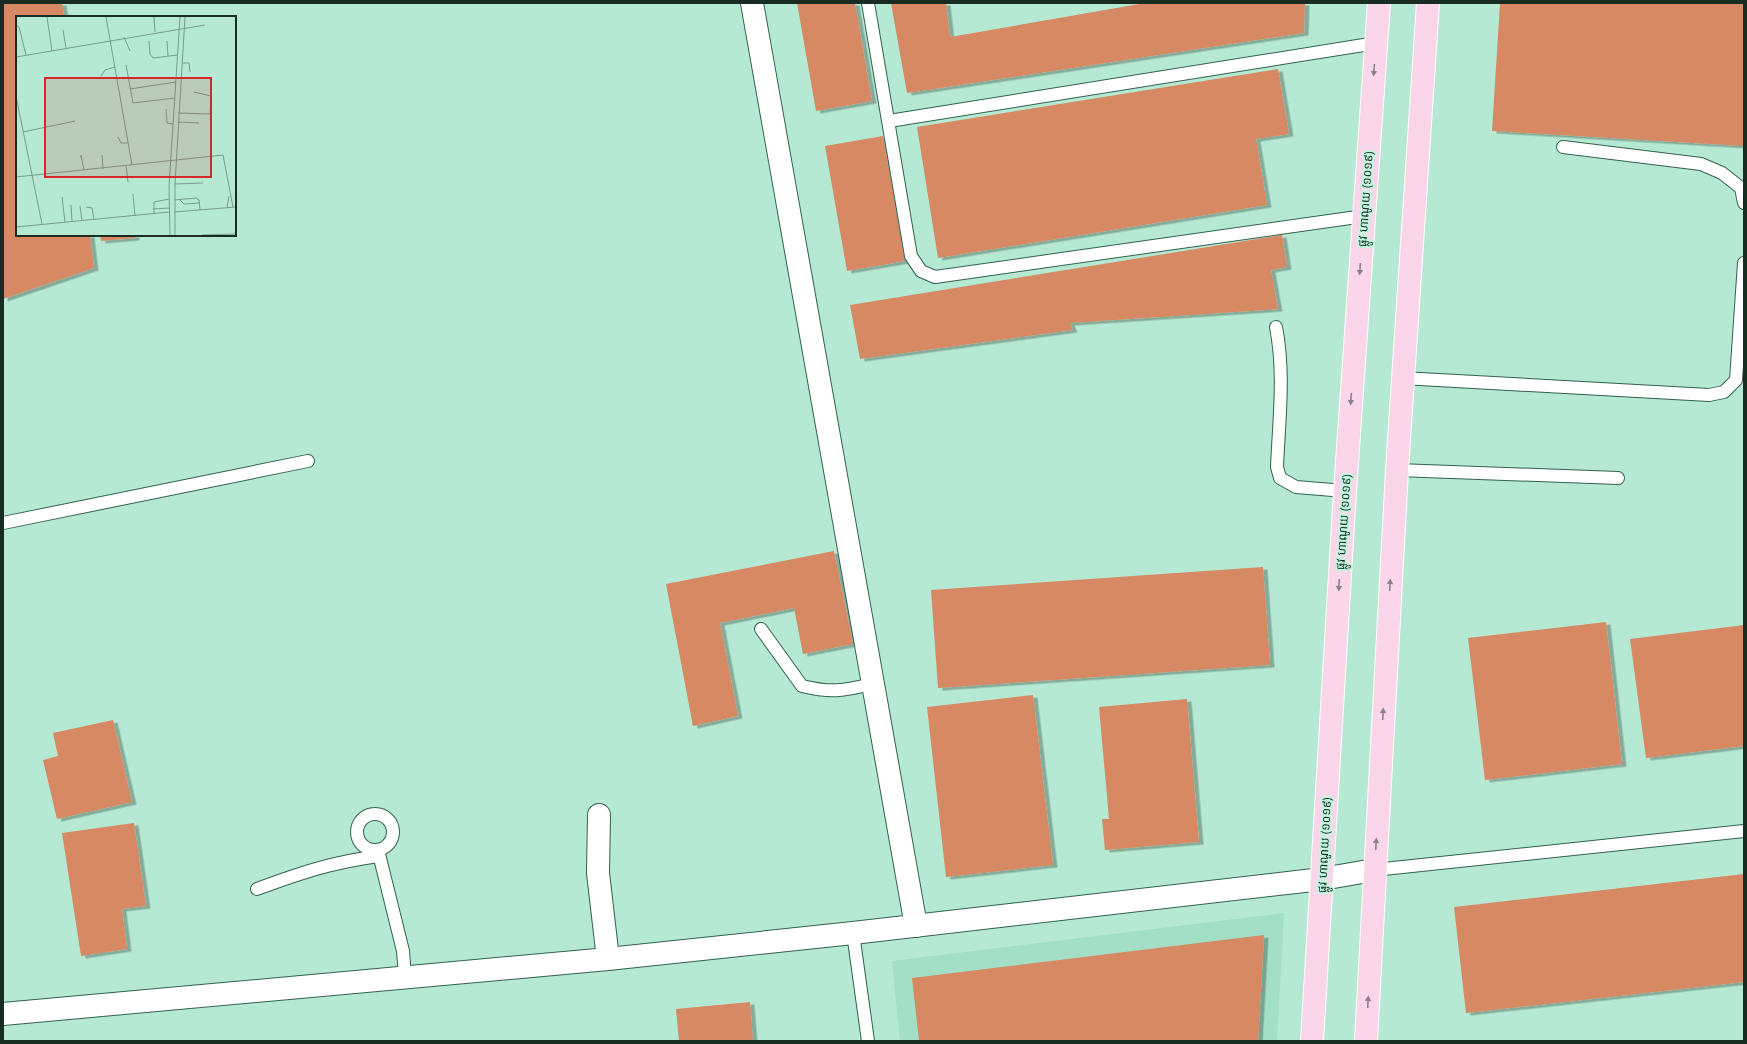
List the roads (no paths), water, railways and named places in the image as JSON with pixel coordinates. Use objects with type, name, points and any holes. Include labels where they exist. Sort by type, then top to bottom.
[{"type":"main road","name":"ផ្លូវ ហាណូយ (១០១៩)","points":[[1312,1041],[1345,491],[1379,3]]},
{"type":"main road","points":[[1366,1041],[1374,870],[1402,378],[1428,3]]},
{"type":"street","points":[[752,3],[916,926]]},
{"type":"street","points":[[599,815],[598,873],[608,959]]},
{"type":"street","points":[[3,1014],[608,959],[916,926],[1322,879],[1374,870]]},
{"type":"lane","points":[[868,3],[911,256],[921,271],[935,277],[1364,216]]},
{"type":"lane","points":[[889,121],[1376,43]]},
{"type":"lane","points":[[1563,147],[1701,164],[1722,173],[1741,188],[1744,203]]},
{"type":"lane","points":[[1402,378],[1709,395],[1724,392],[1736,380],[1744,264]]},
{"type":"lane","points":[[1276,327],[1281,368],[1277,466],[1280,478],[1296,486],[1345,491]]},
{"type":"lane","points":[[3,523],[308,461]]},
{"type":"lane","points":[[1397,470],[1618,478]]},
{"type":"lane","points":[[761,629],[802,686],[825,691],[849,690],[872,684]]},
{"type":"lane","points":[[1374,870],[1744,831]]},
{"type":"lane","points":[[257,889],[307,870],[378,853],[403,951],[405,977]]},
{"type":"lane","points":[[853,933],[868,1041]]}]
